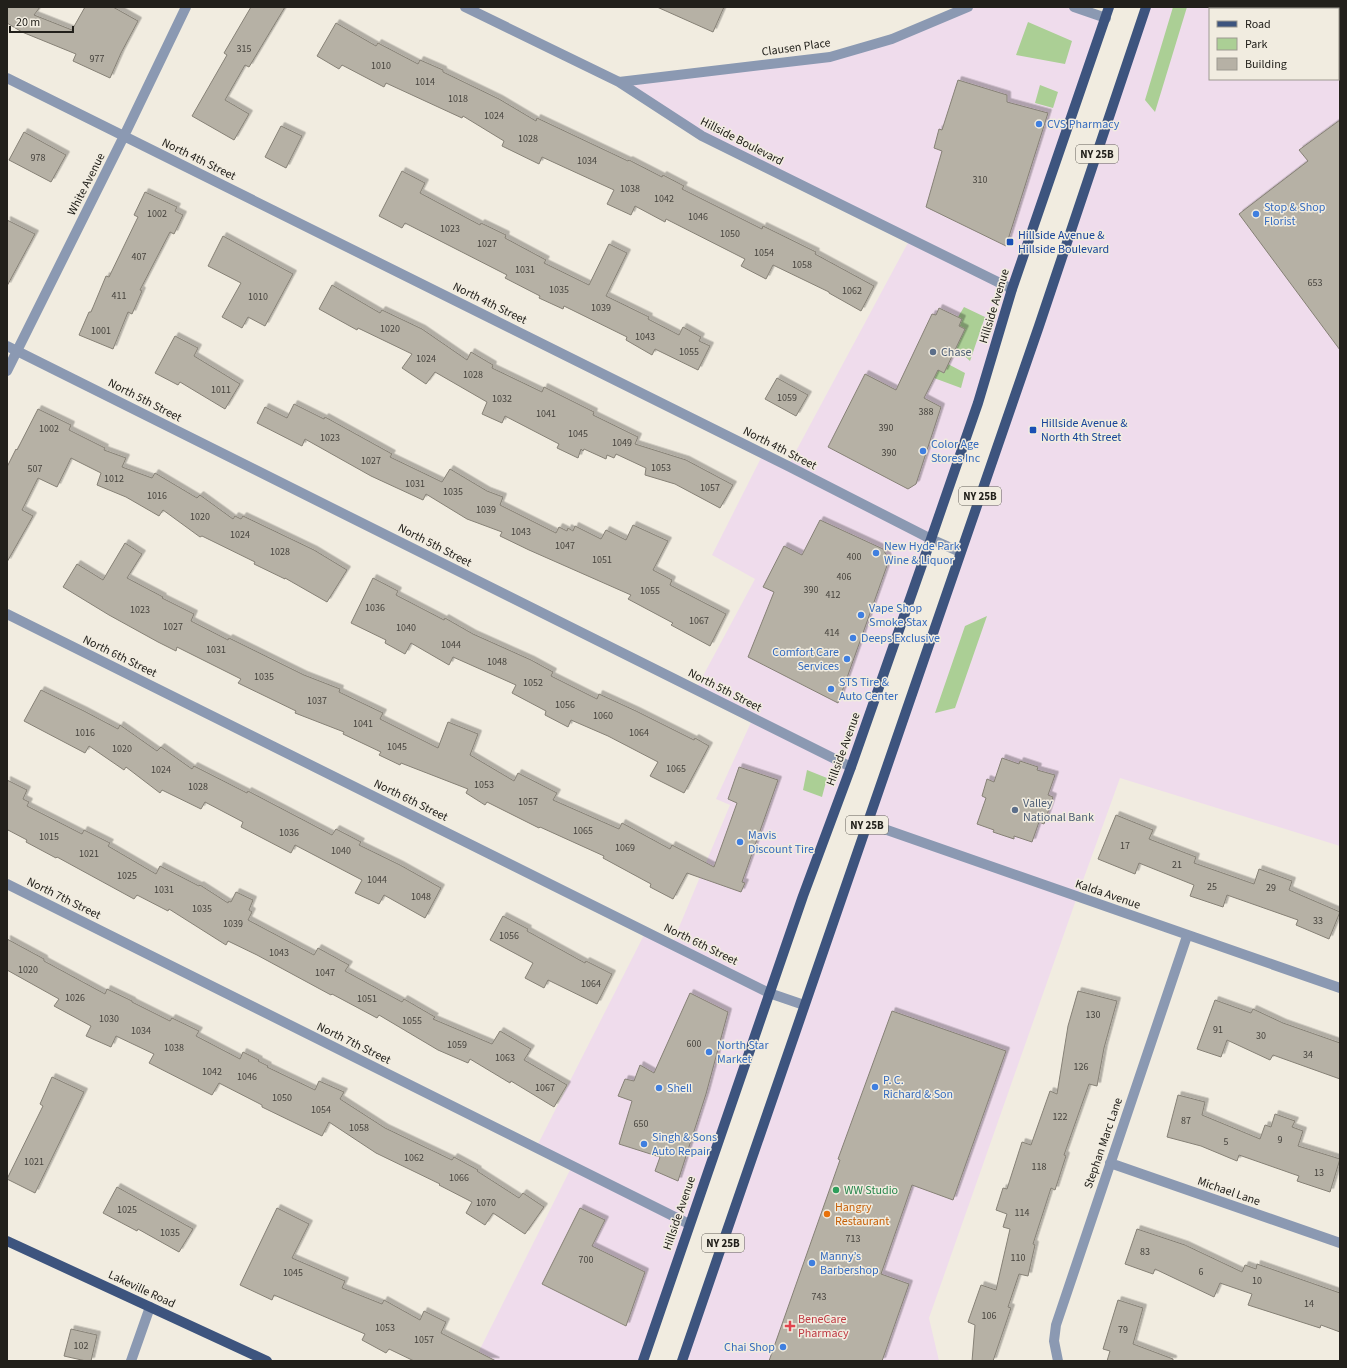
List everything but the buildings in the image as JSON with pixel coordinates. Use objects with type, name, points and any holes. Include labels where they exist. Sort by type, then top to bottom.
[{"type":"main road","name":"Hillside Avenue","points":[[643,1361],[802,896],[851,767],[978,403],[1012,289],[1109,7]]},
{"type":"main road","name":"NY 25B","points":[[682,1361],[1036,333],[1146,7]]},
{"type":"main road","name":"Lakeville Road","points":[[7,1241],[267,1361]]},
{"type":"street","name":"White Avenue","points":[[7,371],[124,136],[186,7]]},
{"type":"street","name":"Hillside Boulevard","points":[[465,7],[619,82],[702,136],[1012,289]]},
{"type":"street","name":"Clausen Place","points":[[619,82],[830,57],[892,39],[968,7]]},
{"type":"street","points":[[1074,7],[1106,18]]},
{"type":"street","name":"North 4th Street","points":[[7,78],[788,466],[931,539],[960,552]]},
{"type":"street","name":"North 5th Street","points":[[7,346],[851,767]]},
{"type":"street","name":"North 6th Street","points":[[7,614],[769,993],[804,1005]]},
{"type":"street","name":"Kalda Avenue","points":[[867,823],[1187,936],[1340,988]]},
{"type":"street","name":"North 7th Street","points":[[7,884],[689,1224]]},
{"type":"street","name":"Stephan Marc Lane","points":[[1058,1361],[1054,1341],[1056,1325],[1187,936]]},
{"type":"street","name":"Michael Lane","points":[[1110,1163],[1340,1243]]},
{"type":"street","points":[[131,1361],[150,1307]]},
{"type":"shaded area","points":[[968,7],[1074,7],[1106,18],[643,1361],[474,1361],[572,1166],[536,1148],[646,931],[672,944],[730,805],[716,799],[753,718],[696,689],[755,579],[712,555],[763,454],[788,466],[910,239],[702,136],[619,82],[830,57]]},
{"type":"shaded area","points":[[1146,7],[1340,7],[1340,846],[1120,778],[929,1318],[939,1361],[682,1361]]},
{"type":"green space","points":[[1173,7],[1187,7],[1155,112],[1145,100]]},
{"type":"green space","points":[[1028,22],[1072,41],[1065,64],[1016,55]]},
{"type":"green space","points":[[1040,85],[1058,92],[1053,108],[1035,103]]},
{"type":"green space","points":[[964,307],[985,317],[970,361],[956,348],[965,329],[959,326],[962,320],[958,317]]},
{"type":"green space","points":[[948,364],[965,373],[961,388],[934,378],[938,370],[944,373]]},
{"type":"green space","points":[[987,616],[955,708],[935,713],[965,626]]},
{"type":"green space","points":[[807,770],[827,778],[822,797],[803,790]]},
{"type":"place","name":"CVS Pharmacy","points":[[1039,124]]},
{"type":"place","name":"Stop & Shop Florist","points":[[1256,214]]},
{"type":"place","name":"Hillside Avenue & Hillside Boulevard","points":[[1010,242]]},
{"type":"place","name":"Chase","points":[[933,352]]},
{"type":"place","name":"Hillside Avenue & North 4th Street","points":[[1033,430]]},
{"type":"place","name":"Color Age Stores Inc","points":[[923,451]]},
{"type":"place","name":"New Hyde Park Wine & Liquor","points":[[876,553]]},
{"type":"place","name":"Vape Shop Smoke Stax","points":[[861,615]]},
{"type":"place","name":"Deeps Exclusive","points":[[853,638]]},
{"type":"place","name":"Comfort Care Services","points":[[847,659]]},
{"type":"place","name":"STS Tire & Auto Center","points":[[831,689]]},
{"type":"place","name":"Valley National Bank","points":[[1015,810]]},
{"type":"place","name":"Mavis Discount Tire","points":[[740,842]]},
{"type":"place","name":"North Star Market","points":[[709,1052]]},
{"type":"place","name":"P. C. Richard & Son","points":[[875,1087]]},
{"type":"place","name":"Shell","points":[[659,1088]]},
{"type":"place","name":"Singh & Sons Auto Repair","points":[[644,1144]]},
{"type":"place","name":"WW Studio","points":[[836,1190]]},
{"type":"place","name":"Hangry Restaurant","points":[[827,1214]]},
{"type":"place","name":"Manny’s Barbershop","points":[[812,1263]]},
{"type":"place","name":"BeneCare Pharmacy","points":[[790,1326]]},
{"type":"place","name":"Chai Shop","points":[[783,1347]]}]
